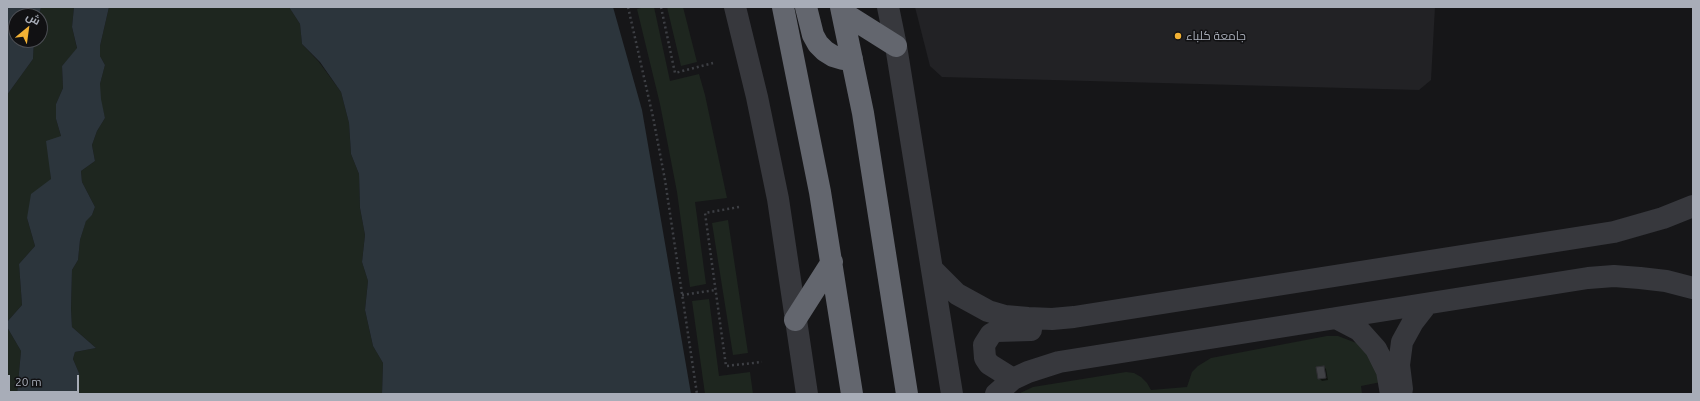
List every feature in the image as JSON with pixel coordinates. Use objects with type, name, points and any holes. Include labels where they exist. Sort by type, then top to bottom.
[{"type":"highway","points":[[783,7],[805,115],[832,262],[852,394]]},
{"type":"highway","points":[[806,7],[813,35],[818,44],[833,56],[843,59],[852,59]]},
{"type":"highway","points":[[841,9],[863,113],[907,394]]},
{"type":"highway","points":[[841,9],[896,46]]},
{"type":"highway","points":[[795,320],[832,262]]},
{"type":"street","points":[[736,7],[757,97],[778,199],[807,394]]},
{"type":"street","points":[[888,7],[896,46],[952,394]]},
{"type":"street","points":[[932,269],[957,294],[988,311],[1006,316],[1028,318],[1074,317],[1614,232],[1663,218],[1693,206]]},
{"type":"street","points":[[996,394],[1013,379],[1036,369],[1059,362],[1588,278],[1614,276],[1666,281],[1693,288]]},
{"type":"street","points":[[1403,394],[1399,365],[1402,342],[1413,322],[1427,304]]},
{"type":"street","points":[[1013,379],[989,364],[985,358],[983,352],[984,345],[991,334],[997,331],[1026,330],[1047,327],[1074,317]]},
{"type":"street","points":[[1336,318],[1358,330],[1376,349],[1387,371],[1391,394]]},
{"type":"path","points":[[628,7],[664,172],[696,394]]},
{"type":"path","points":[[661,7],[676,73],[713,63]]},
{"type":"path","points":[[739,207],[705,213],[726,366],[762,362]]},
{"type":"path","points":[[682,295],[716,290]]},
{"type":"shaded area","points":[[7,7],[41,7],[8,8],[8,48],[34,48],[33,59],[7,95]]},
{"type":"shaded area","points":[[74,7],[72,27],[77,49],[62,66],[63,88],[56,104],[56,119],[61,136],[50,164],[51,179],[27,218],[35,246],[19,264],[22,305],[7,322],[7,95],[33,59],[34,48],[48,48],[48,8],[41,8]]},
{"type":"shaded area","points":[[74,7],[109,7],[100,46],[100,56],[105,65],[100,84],[105,118],[97,131],[92,145],[95,161],[81,171],[82,182],[95,207],[92,215],[86,221],[80,240],[78,260],[72,270],[72,327],[96,348],[75,352],[73,359],[79,373],[79,394],[17,394],[21,351],[7,327],[7,322],[22,305],[19,264],[35,246],[27,218],[31,194],[51,179],[46,141],[61,136],[56,119],[56,104],[63,88],[62,66],[77,48],[72,27]]},
{"type":"shaded area","points":[[109,7],[289,7],[300,24],[302,44],[319,62],[341,92],[349,123],[351,154],[359,174],[360,208],[365,235],[362,262],[368,281],[365,310],[373,346],[383,363],[382,394],[79,394],[79,373],[73,359],[75,352],[96,348],[72,327],[72,270],[78,260],[80,240],[86,220],[92,215],[95,207],[82,182],[81,171],[95,161],[92,145],[97,131],[105,118],[100,99],[100,84],[105,65],[100,56],[100,46]]},
{"type":"shaded area","points":[[289,7],[613,7],[642,110],[691,394],[382,394],[383,363],[373,346],[365,310],[368,281],[362,262],[365,235],[360,208],[359,174],[351,154],[349,123],[341,92],[320,62],[302,44],[300,24]]},
{"type":"shaded area","points":[[654,7],[670,81],[699,74],[705,95],[727,198],[695,202],[706,284],[690,287],[677,192],[660,104],[637,9]]},
{"type":"shaded area","points":[[667,7],[683,7],[697,62],[681,66]]},
{"type":"shaded area","name":"جامعة كلباء","points":[[915,7],[1435,7],[1431,80],[1419,90],[942,77],[930,66]]},
{"type":"shaded area","points":[[728,220],[748,353],[733,355],[712,223]]},
{"type":"shaded area","points":[[709,299],[719,376],[750,372],[753,394],[705,394],[692,301]]},
{"type":"shaded area","points":[[7,327],[21,351],[17,394],[7,394]]},
{"type":"shaded area","points":[[1327,336],[1338,336],[1359,344],[1368,352],[1381,382],[1361,386],[1362,394],[1018,394],[1033,387],[1126,372],[1134,373],[1141,377],[1151,390],[1187,387],[1192,372],[1198,366],[1211,358]],"holes":[[[1324,366],[1326,377],[1318,378],[1316,367]]]},
{"type":"building","points":[[1324,366],[1326,378],[1318,379],[1316,367]]},
{"type":"place","name":"جامعة كلباء","points":[[1178,36]]}]
